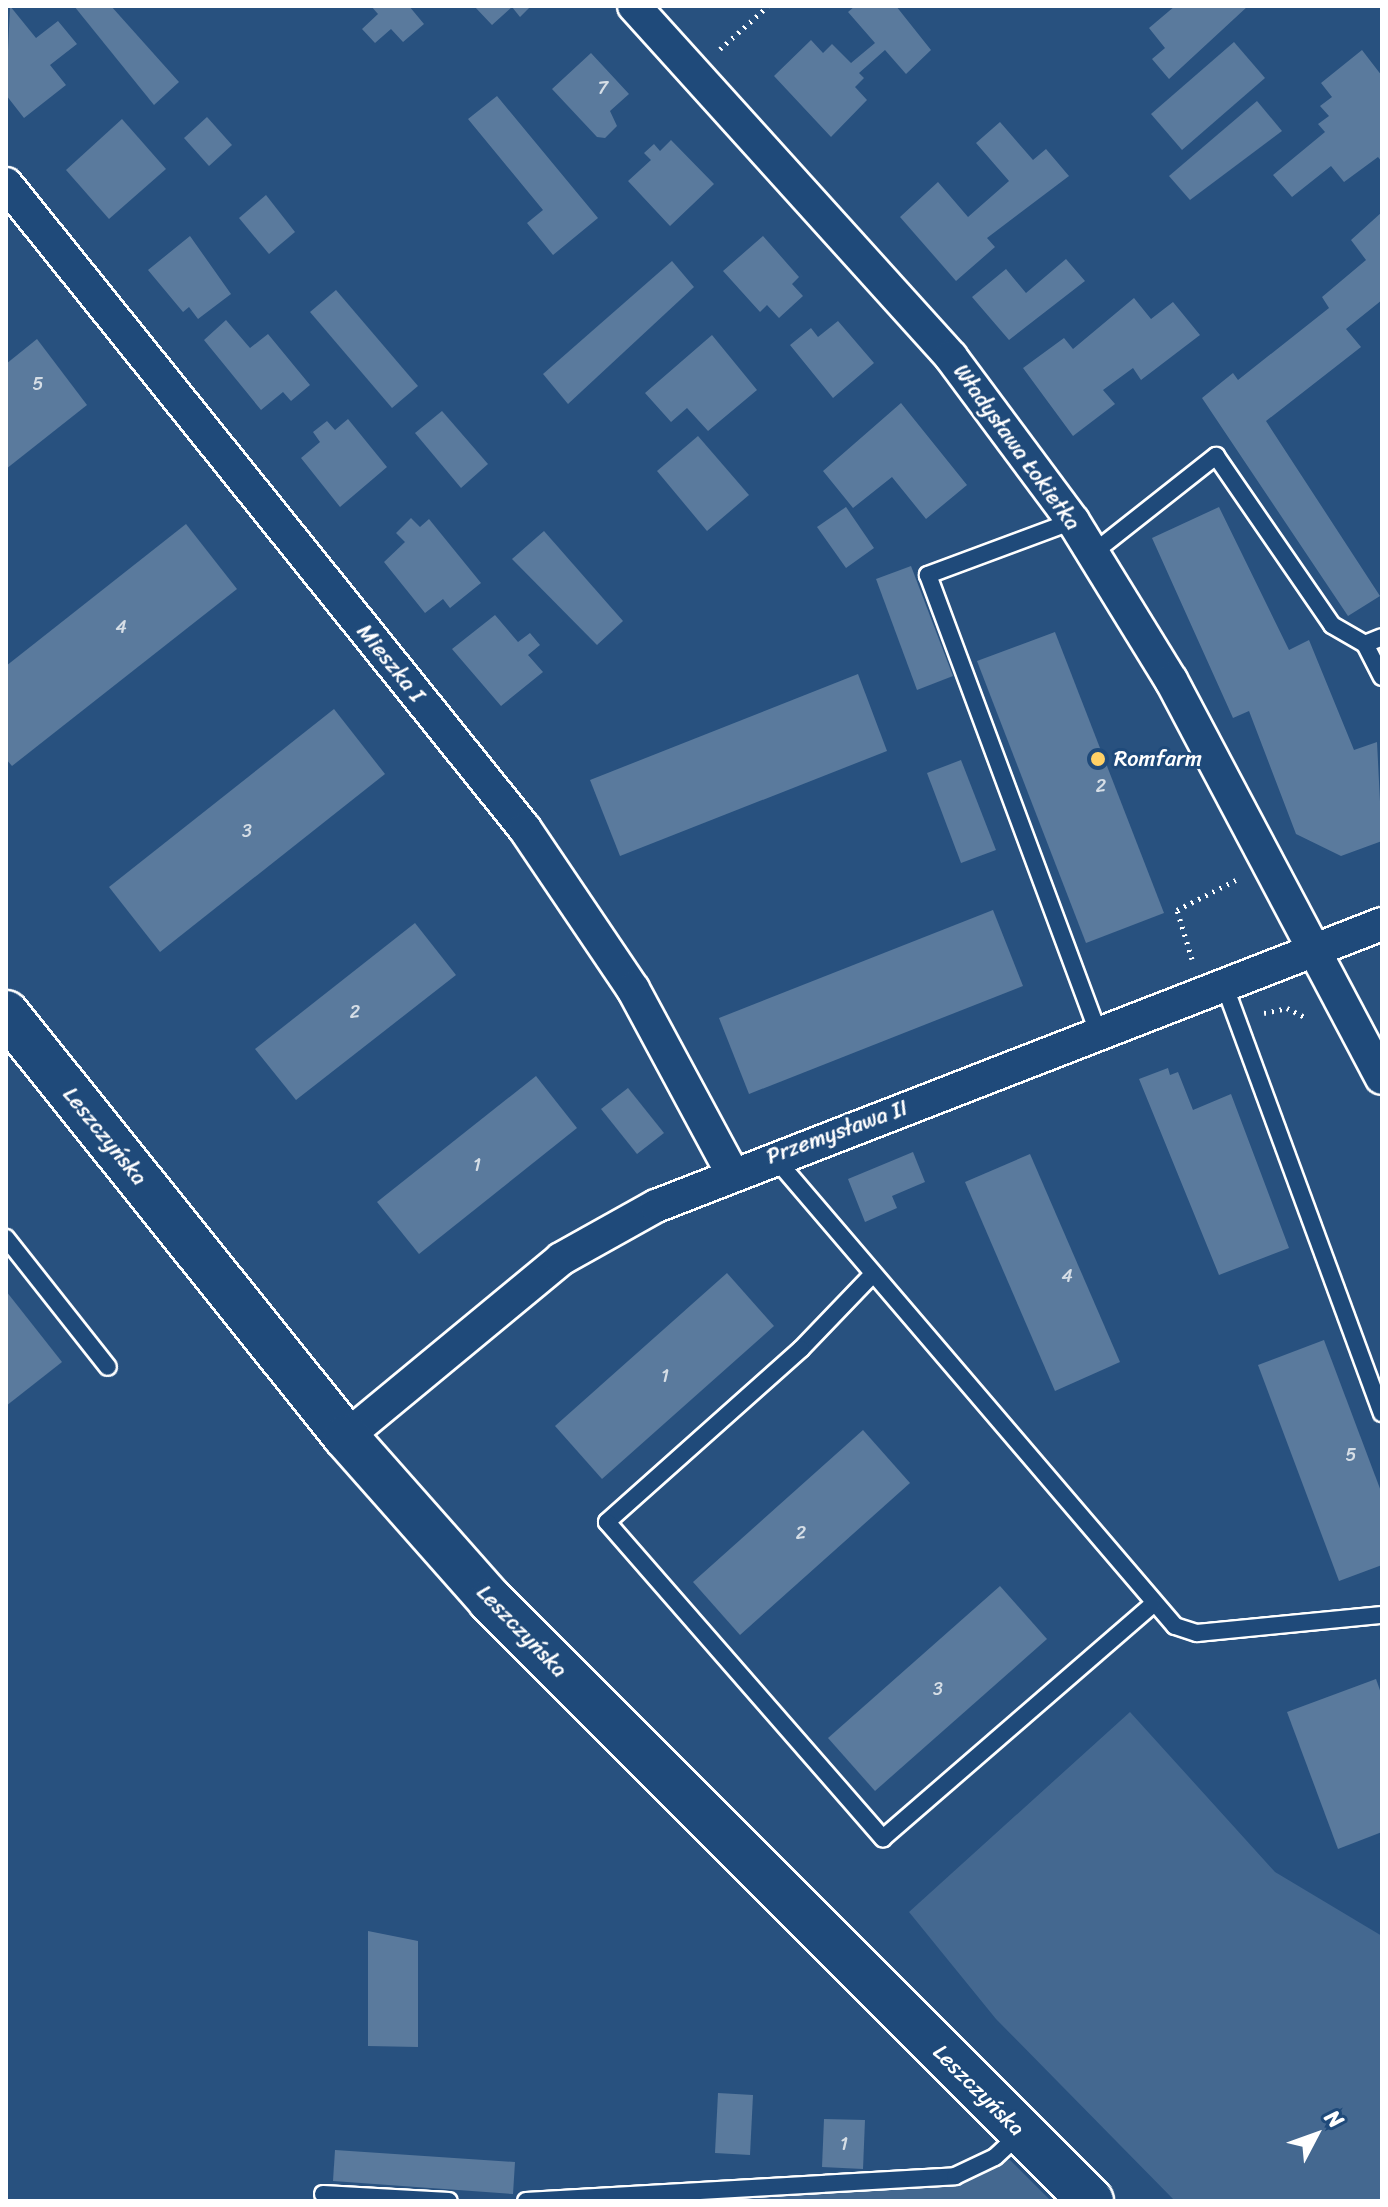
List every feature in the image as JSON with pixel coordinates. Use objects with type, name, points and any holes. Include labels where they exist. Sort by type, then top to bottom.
[{"type":"street","name":"Władysława Łokietka","points":[[634,6],[951,357],[1073,521],[1171,680],[1310,953],[1382,1078]]},
{"type":"street","name":"Mieszka I","points":[[6,184],[525,829],[633,989],[731,1171]]},
{"type":"street","name":"Przemysława II","points":[[346,1437],[561,1259],[731,1171],[1099,1035],[1382,924]]},
{"type":"street","name":"Leszczyńska","points":[[6,1013],[346,1437],[490,1600],[1091,2201]]},
{"type":"lane","points":[[1093,553],[1216,456],[1332,625],[1365,644],[1382,677]]},
{"type":"lane","points":[[1073,521],[928,575],[1099,1035]]},
{"type":"lane","points":[[1365,644],[1382,637]]},
{"type":"lane","points":[[1225,987],[1382,1413]]},
{"type":"lane","points":[[773,1156],[1152,1605],[1175,1626],[1197,1633],[1382,1615]]},
{"type":"lane","points":[[6,1238],[108,1367]]},
{"type":"lane","points":[[873,1274],[801,1349],[607,1522],[883,1838],[1152,1605]]},
{"type":"lane","points":[[526,2201],[662,2197],[955,2176],[995,2157],[1022,2132]]},
{"type":"lane","points":[[323,2194],[449,2201]]},
{"type":"path","points":[[695,72],[768,6]]},
{"type":"shaded area","points":[[1130,1712],[1275,1872],[1382,1936],[1382,2201],[1175,2201],[996,2019],[909,1912]]},
{"type":"shaded area","points":[[1010,2160],[1051,2201],[724,2201],[729,2196]]},
{"type":"building","points":[[10,6],[36,38],[58,21],[77,44],[50,65],[66,85],[24,118],[6,95]]},
{"type":"building","points":[[74,6],[111,6],[179,82],[154,105]]},
{"type":"building","points":[[371,6],[409,6],[424,24],[403,42],[391,29],[375,43],[362,29],[378,14]]},
{"type":"building","points":[[474,6],[531,6],[520,17],[512,7],[492,25]]},
{"type":"building","points":[[855,6],[896,6],[931,50],[906,74],[885,50],[859,73],[864,78],[855,87],[867,100],[831,137],[774,76],[811,40],[823,53],[832,44],[851,63],[875,43],[848,12]]},
{"type":"building","points":[[1175,6],[1248,6],[1169,79],[1152,59],[1165,48],[1149,28]]},
{"type":"building","points":[[1234,42],[1265,78],[1182,150],[1151,114]]},
{"type":"building","points":[[1362,50],[1382,76],[1382,162],[1378,157],[1344,182],[1331,166],[1292,197],[1273,175],[1325,132],[1318,124],[1329,116],[1320,106],[1332,97],[1321,83]]},
{"type":"building","points":[[591,53],[629,94],[610,111],[617,126],[605,138],[597,137],[552,89]]},
{"type":"building","points":[[497,96],[598,218],[553,255],[527,223],[543,210],[468,119]]},
{"type":"building","points":[[1257,101],[1282,131],[1190,200],[1169,176]]},
{"type":"building","points":[[207,117],[232,145],[209,166],[184,138]]},
{"type":"building","points":[[122,119],[166,169],[109,219],[66,170]]},
{"type":"building","points":[[1000,122],[1033,160],[1046,149],[1069,176],[987,238],[995,247],[956,281],[900,217],[938,182],[968,217],[1009,181],[976,143]]},
{"type":"building","points":[[671,140],[714,184],[670,226],[628,181],[651,160],[644,153],[654,144],[660,151]]},
{"type":"building","points":[[266,195],[295,232],[269,254],[239,218]]},
{"type":"building","points":[[1382,212],[1382,300],[1346,329],[1361,347],[1266,421],[1380,596],[1348,616],[1202,398],[1233,373],[1238,380],[1329,308],[1322,297],[1366,260],[1351,240]]},
{"type":"building","points":[[190,236],[231,294],[198,319],[189,307],[183,312],[148,270]]},
{"type":"building","points":[[763,236],[799,277],[792,284],[803,296],[779,318],[767,305],[760,312],[723,271]]},
{"type":"building","points":[[1066,259],[1085,281],[1009,340],[972,297],[1006,269],[1026,293]]},
{"type":"building","points":[[672,261],[694,287],[568,404],[543,374]]},
{"type":"building","points":[[336,290],[418,386],[392,408],[310,312]]},
{"type":"building","points":[[1134,298],[1151,319],[1173,302],[1200,335],[1141,380],[1133,368],[1103,390],[1115,404],[1073,436],[1023,368],[1064,338],[1073,349]]},
{"type":"building","points":[[226,320],[250,348],[268,334],[310,385],[291,401],[283,392],[261,410],[204,340]]},
{"type":"building","points":[[838,321],[874,363],[833,398],[790,345],[811,328],[818,337]]},
{"type":"building","points":[[712,335],[757,390],[708,431],[687,408],[671,422],[645,393]]},
{"type":"building","points":[[37,339],[87,405],[6,469],[6,364]]},
{"type":"building","points":[[901,403],[967,485],[926,519],[892,477],[853,508],[823,471]]},
{"type":"building","points":[[442,411],[488,464],[461,488],[415,433]]},
{"type":"building","points":[[348,419],[387,467],[340,507],[301,458],[320,442],[313,432],[327,421],[335,430]]},
{"type":"building","points":[[698,436],[749,495],[707,531],[657,471]]},
{"type":"building","points":[[846,507],[874,548],[846,568],[817,527]]},
{"type":"building","points":[[1219,507],[1289,650],[1309,640],[1354,750],[1377,742],[1382,841],[1341,856],[1296,834],[1249,711],[1233,718],[1152,538]]},
{"type":"building","points":[[411,518],[420,527],[429,519],[481,583],[450,608],[443,599],[425,613],[384,562],[405,542],[396,533]]},
{"type":"building","points":[[186,524],[237,589],[12,766],[6,759],[6,666]]},
{"type":"building","points":[[544,531],[623,621],[597,645],[512,559]]},
{"type":"building","points":[[911,566],[953,676],[917,690],[876,579]]},
{"type":"building","points":[[495,615],[518,642],[530,633],[540,645],[528,655],[543,672],[501,706],[452,649]]},
{"type":"building","points":[[1055,632],[1164,913],[1086,943],[977,661]]},
{"type":"building","points":[[858,674],[887,751],[620,856],[590,780]]},
{"type":"building","points":[[334,709],[385,774],[160,952],[109,887]]},
{"type":"building","points":[[961,760],[996,850],[961,863],[927,773]]},
{"type":"building","points":[[993,910],[1023,986],[749,1094],[719,1018]]},
{"type":"building","points":[[415,923],[456,975],[296,1100],[255,1049]]},
{"type":"building","points":[[1168,1068],[1170,1075],[1178,1072],[1193,1110],[1231,1094],[1289,1248],[1219,1275],[1139,1079]]},
{"type":"building","points":[[536,1076],[577,1128],[419,1254],[377,1202]]},
{"type":"building","points":[[628,1088],[664,1133],[637,1154],[601,1109]]},
{"type":"building","points":[[913,1152],[925,1182],[892,1196],[897,1208],[865,1222],[848,1179]]},
{"type":"building","points":[[1030,1154],[1120,1362],[1055,1391],[965,1182]]},
{"type":"building","points":[[727,1273],[774,1326],[602,1479],[555,1426]]},
{"type":"building","points":[[6,1291],[62,1362],[6,1406]]},
{"type":"building","points":[[1324,1340],[1382,1494],[1382,1565],[1339,1581],[1258,1365]]},
{"type":"building","points":[[863,1430],[910,1483],[740,1635],[693,1582]]},
{"type":"building","points":[[1000,1586],[1047,1639],[875,1791],[828,1738]]},
{"type":"building","points":[[1376,1679],[1382,1696],[1382,1832],[1338,1849],[1287,1712]]},
{"type":"building","points":[[368,1931],[418,1941],[418,2047],[368,2046]]},
{"type":"building","points":[[718,2093],[753,2095],[750,2155],[715,2153]]},
{"type":"building","points":[[824,2119],[865,2120],[863,2169],[822,2167]]},
{"type":"building","points":[[335,2150],[515,2162],[513,2194],[333,2181]]},
{"type":"place","name":"Romfarm","points":[[1098,759]]}]
